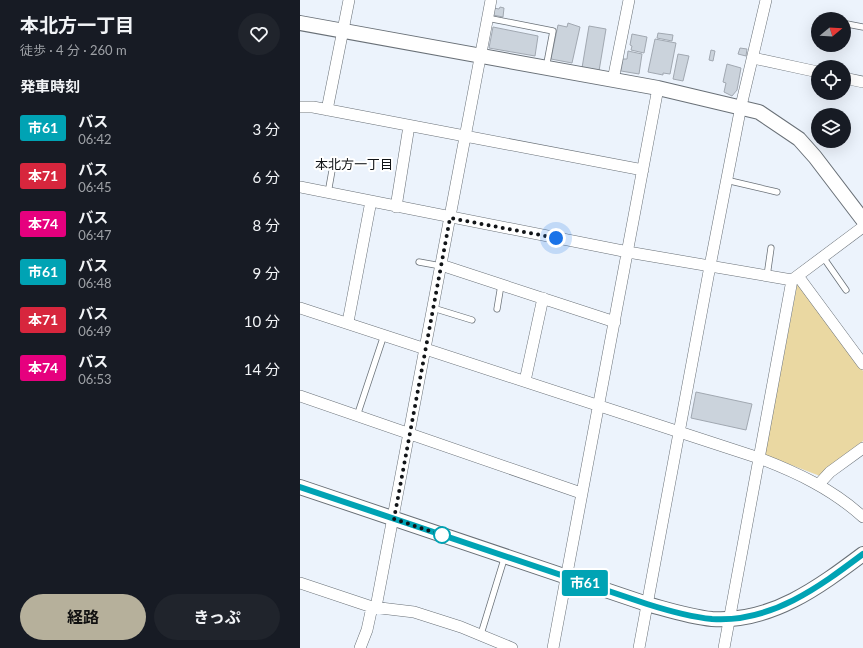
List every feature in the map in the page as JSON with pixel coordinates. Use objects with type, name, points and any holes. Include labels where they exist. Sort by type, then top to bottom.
[{"type":"street","points":[[327,110],[349,0]]},
{"type":"street","points":[[360,648],[374,607],[394,519],[491,0]]},
{"type":"street","points":[[613,80],[629,0]]},
{"type":"street","points":[[639,648],[726,180],[741,106],[766,0]]},
{"type":"street","points":[[300,23],[658,88],[741,106],[759,112],[799,139],[815,157],[863,220]]},
{"type":"street","points":[[752,58],[811,71]]},
{"type":"street","points":[[851,80],[862,83]]},
{"type":"street","points":[[553,648],[597,405],[628,252],[658,88]]},
{"type":"street","points":[[300,106],[643,170]]},
{"type":"street","points":[[396,206],[409,126]]},
{"type":"street","points":[[302,191],[328,193],[372,201],[450,218],[628,252],[767,276],[795,278],[863,227]]},
{"type":"street","points":[[348,322],[372,201]]},
{"type":"street","points":[[441,266],[614,322]]},
{"type":"street","points":[[795,278],[863,364]]},
{"type":"street","points":[[724,648],[731,619],[759,458],[795,278]]},
{"type":"street","points":[[525,381],[543,298]]},
{"type":"street","points":[[300,308],[348,322],[678,433],[759,458],[798,473],[819,484],[848,503],[863,517]]},
{"type":"street","points":[[300,396],[581,493]]},
{"type":"street","points":[[819,484],[830,472],[863,448]]},
{"type":"street","points":[[300,487],[647,604],[693,616],[731,619],[762,613],[798,599],[815,589],[863,554]]},
{"type":"street","points":[[300,583],[374,607],[414,612],[481,634],[512,648]]},
{"type":"lane","points":[[487,18],[553,31],[546,68]]},
{"type":"lane","points":[[851,25],[863,27]]},
{"type":"lane","points":[[328,193],[333,165]]},
{"type":"lane","points":[[726,180],[777,192]]},
{"type":"lane","points":[[767,276],[771,248]]},
{"type":"lane","points":[[823,258],[846,290]]},
{"type":"lane","points":[[419,262],[441,266]]},
{"type":"lane","points":[[497,309],[501,285]]},
{"type":"lane","points":[[433,308],[472,320]]},
{"type":"lane","points":[[357,416],[384,334]]},
{"type":"lane","points":[[481,634],[506,556]]},
{"type":"shaded area","points":[[801,283],[863,371],[863,441],[820,476],[765,455],[797,285]]},
{"type":"building","points":[[500,7],[504,8],[503,17],[493,15],[494,8],[499,9]]},
{"type":"building","points":[[568,23],[580,27],[572,63],[551,59],[558,25],[567,27]]},
{"type":"building","points":[[589,26],[606,29],[599,71],[582,68]]},
{"type":"building","points":[[493,27],[538,36],[535,56],[489,48]]},
{"type":"building","points":[[658,33],[673,35],[672,41],[657,38]]},
{"type":"building","points":[[632,34],[647,37],[644,53],[631,50],[632,46],[630,45]]},
{"type":"building","points":[[655,39],[676,43],[670,74],[663,73],[663,75],[648,72]]},
{"type":"building","points":[[740,48],[747,49],[746,56],[738,54]]},
{"type":"building","points":[[711,50],[715,51],[713,61],[709,60]]},
{"type":"building","points":[[628,51],[642,54],[639,74],[621,71],[623,59],[627,59]]},
{"type":"building","points":[[678,54],[689,56],[683,81],[673,79]]},
{"type":"building","points":[[727,64],[741,68],[737,90],[732,96],[724,92],[726,83],[723,82]]},
{"type":"building","points":[[696,392],[752,404],[746,430],[691,418]]},
{"type":"bus line","name":"市61","points":[[300,487],[647,604],[681,614],[714,619],[747,617],[782,606],[815,589],[863,554]]},
{"type":"district","name":"本北方一丁目","points":[[354,164]]},
{"type":"route","points":[[442,535],[394,519],[450,218],[556,238]]}]
